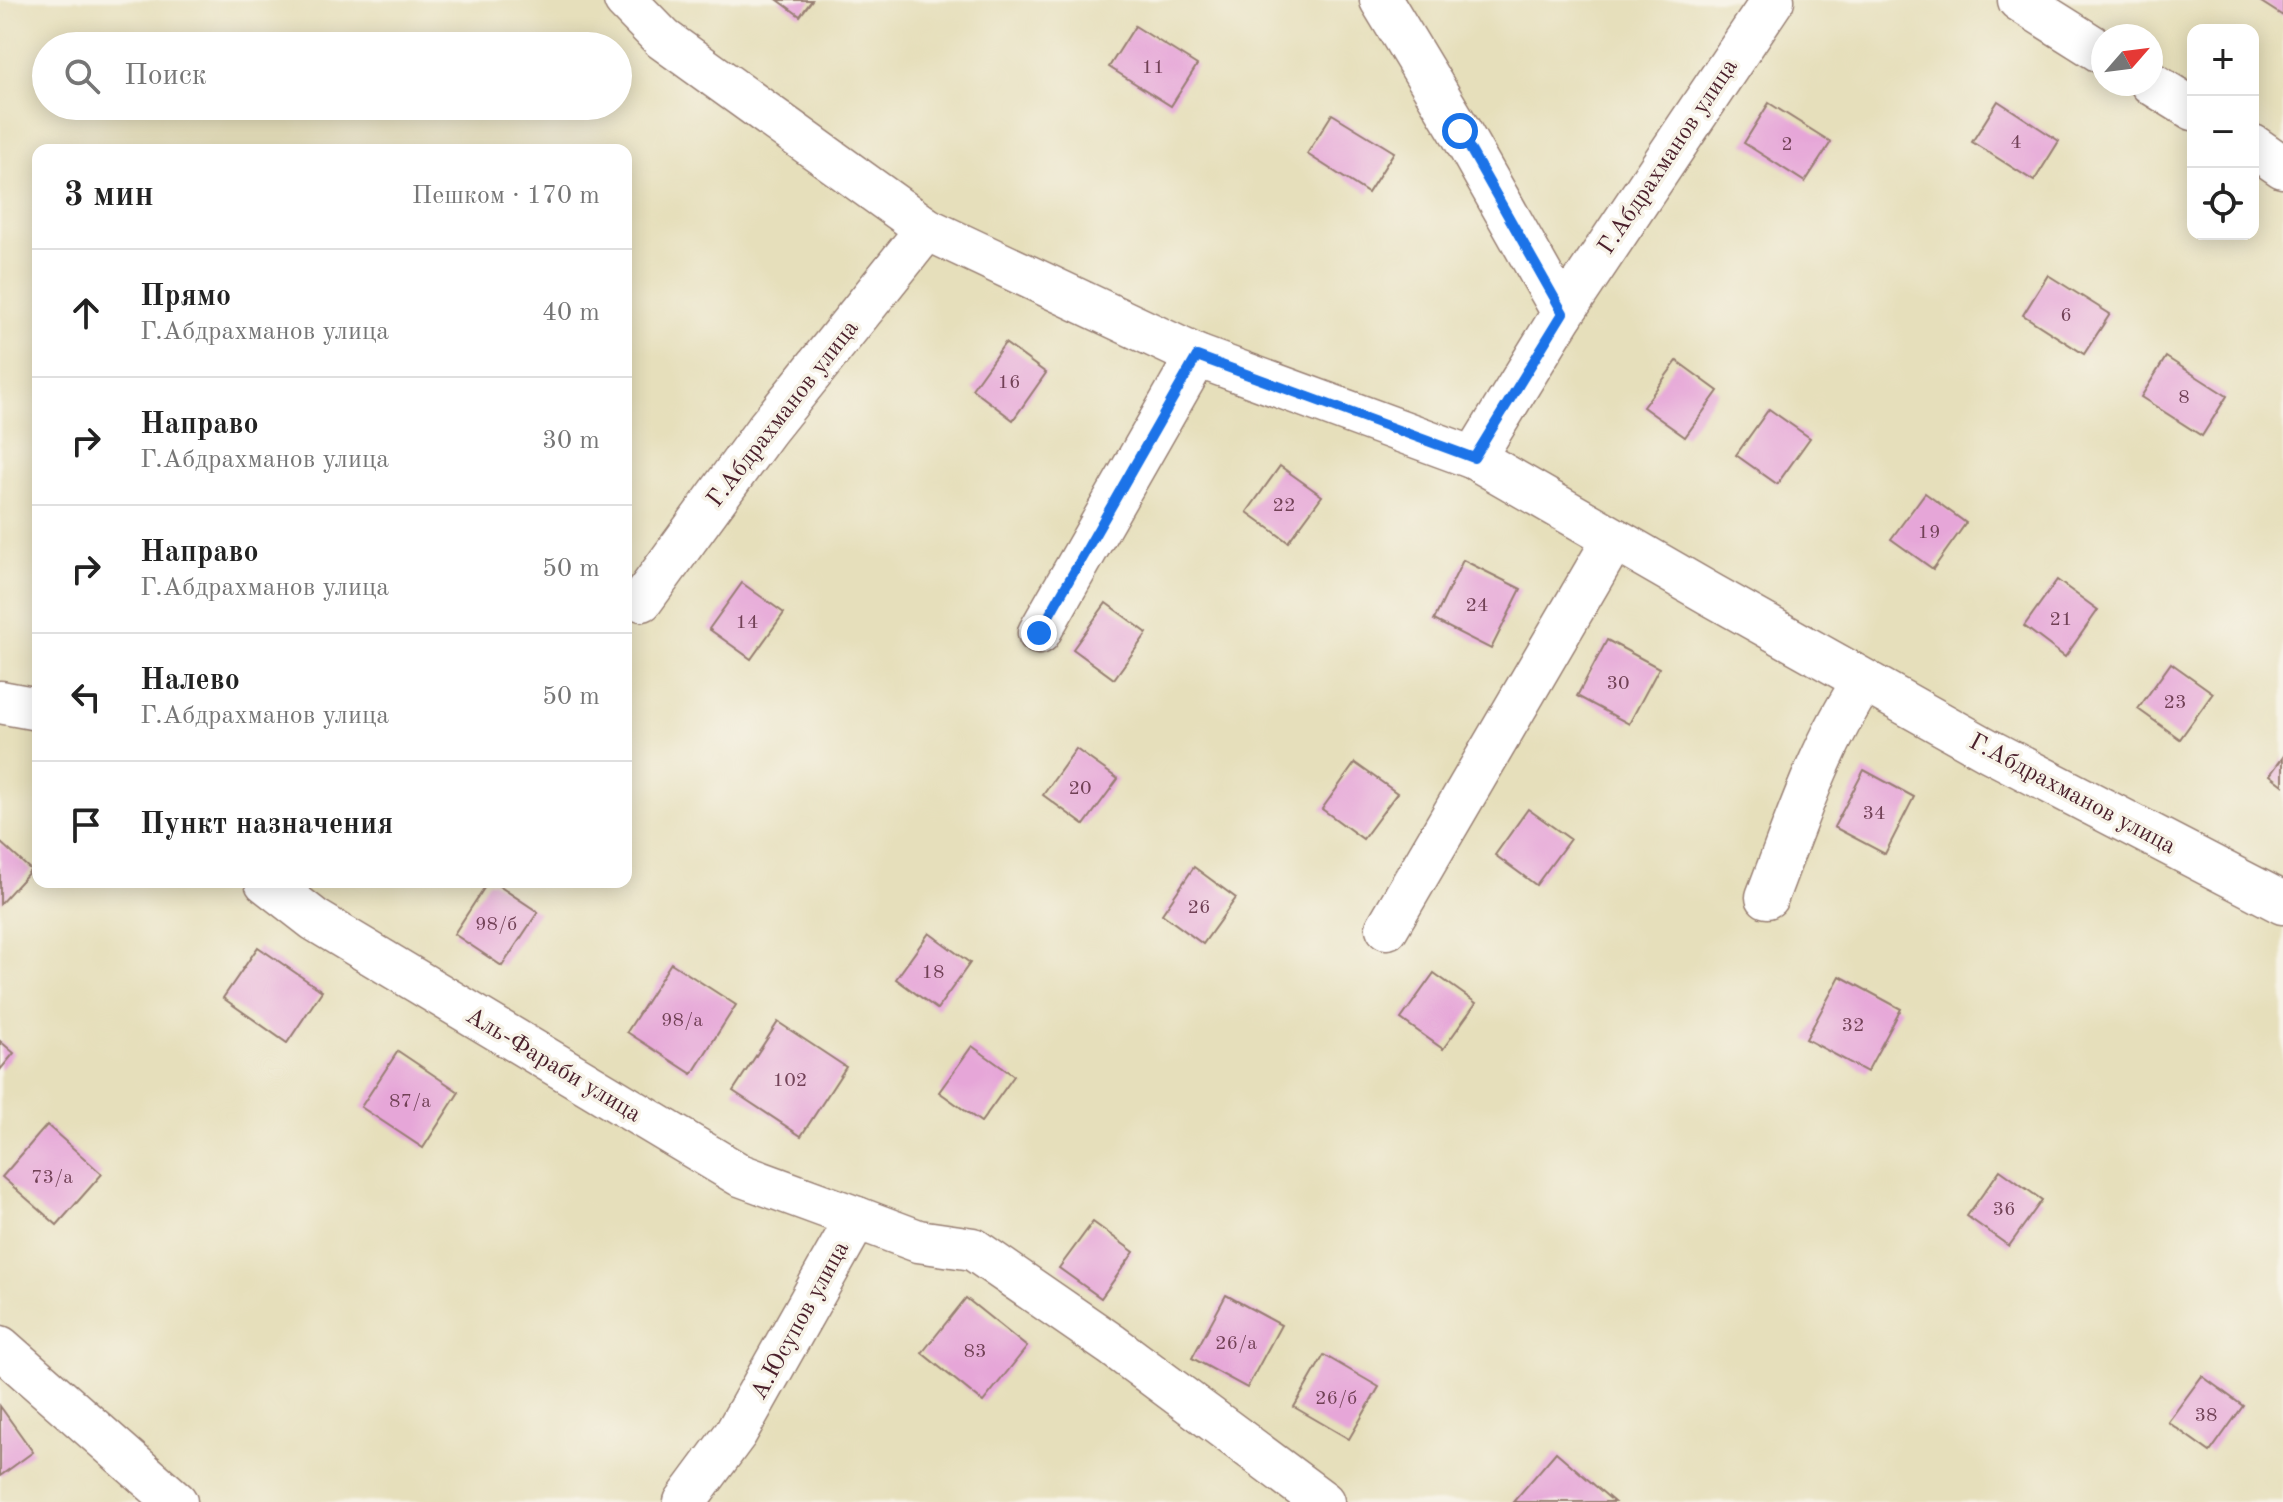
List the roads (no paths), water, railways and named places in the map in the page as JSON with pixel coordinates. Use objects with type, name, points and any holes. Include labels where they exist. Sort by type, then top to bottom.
[{"type":"street","name":"Г.Абдрахманов улица","points":[[625,0],[663,39],[927,229],[1197,356],[1474,458],[1988,750],[2283,903]]},
{"type":"street","points":[[1381,0],[1460,131],[1563,313]]},
{"type":"street","name":"Г.Абдрахманов улица","points":[[1474,458],[1563,313],[1773,0]]},
{"type":"street","points":[[2019,0],[2091,45]]},
{"type":"street","points":[[2163,90],[2187,105]]},
{"type":"street","points":[[2259,150],[2283,167]]},
{"type":"street","name":"Г.Абдрахманов улица","points":[[642,600],[766,430],[927,229]]},
{"type":"street","points":[[1039,633],[1197,356]]},
{"type":"street","points":[[1387,928],[1614,539]]},
{"type":"street","points":[[1767,897],[1807,793],[1851,700],[1864,681]]},
{"type":"street","points":[[0,702],[32,708]]},
{"type":"street","name":"Аль-Фараби улица","points":[[274,888],[315,920],[740,1175],[857,1218]]},
{"type":"street","name":"А.Юсупов улица","points":[[685,1502],[736,1433],[857,1218],[918,1241],[973,1249],[1112,1345],[1323,1502]]},
{"type":"street","points":[[0,1347],[176,1502]]}]
